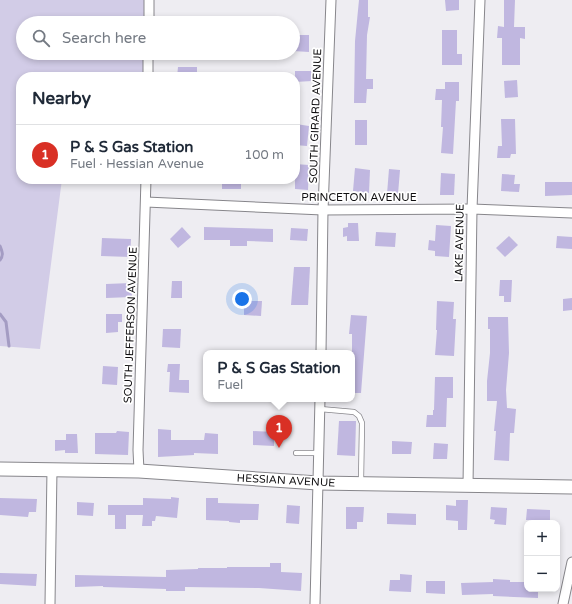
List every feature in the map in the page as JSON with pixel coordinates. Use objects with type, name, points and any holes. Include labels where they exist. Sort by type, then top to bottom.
[{"type":"main road","name":"HESSIAN AVENUE","points":[[0,469],[139,471],[318,483],[572,488]]},
{"type":"street","points":[[149,0],[149,16]]},
{"type":"street","name":"SOUTH GIRARD AVENUE","points":[[321,350],[323,210],[331,0]]},
{"type":"street","name":"LAKE AVENUE","points":[[468,486],[472,209],[480,0]]},
{"type":"street","points":[[148,60],[148,72]]},
{"type":"street","name":"SOUTH JEFFERSON AVENUE","points":[[139,471],[138,450],[146,184]]},
{"type":"street","name":"PRINCETON AVENUE","points":[[146,202],[323,210],[472,209],[572,213]]},
{"type":"street","points":[[315,604],[320,402]]},
{"type":"street","points":[[50,604],[52,469]]},
{"type":"street","points":[[564,604],[572,565]]},
{"type":"lane","points":[[320,409],[354,412],[359,416],[362,423],[361,484]]},
{"type":"lane","points":[[296,453],[319,453]]},
{"type":"shaded area","points":[[0,0],[149,0],[150,16],[16,16],[16,60],[151,60],[151,72],[16,72],[16,184],[61,184],[40,349],[0,346]]},
{"type":"building","points":[[359,0],[368,0],[368,17],[370,17],[367,35],[366,79],[373,79],[373,89],[367,89],[366,103],[354,103],[355,41]]},
{"type":"building","points":[[445,0],[459,0],[459,10],[446,11]]},
{"type":"building","points":[[504,0],[515,0],[514,27],[525,27],[525,39],[520,38],[520,65],[502,65],[502,38],[497,38],[498,26],[504,27]]},
{"type":"building","points":[[442,30],[457,30],[457,54],[462,54],[462,65],[442,65]]},
{"type":"building","points":[[300,35],[309,35],[309,52],[300,51]]},
{"type":"building","points":[[178,67],[197,67],[197,72],[178,72]]},
{"type":"building","points":[[312,71],[312,81],[300,82],[300,72],[295,72]]},
{"type":"building","points":[[517,80],[518,97],[505,98],[504,81]]},
{"type":"building","points":[[445,82],[459,82],[459,101],[456,101],[453,154],[441,153],[443,127],[441,127],[442,100],[435,100],[436,89],[445,89]]},
{"type":"building","points":[[501,119],[515,119],[516,154],[511,154],[510,158],[497,158],[498,146],[502,146]]},
{"type":"building","points":[[355,120],[367,120],[367,145],[355,145]]},
{"type":"building","points":[[300,125],[309,126],[307,146],[300,145]]},
{"type":"building","points":[[300,164],[309,165],[308,190],[295,189],[295,184],[300,184]]},
{"type":"building","points":[[355,168],[370,170],[369,193],[353,191]]},
{"type":"building","points":[[389,169],[400,170],[398,194],[387,194]]},
{"type":"building","points":[[441,173],[455,174],[454,195],[440,195]]},
{"type":"building","points":[[502,174],[515,175],[514,184],[520,184],[519,192],[501,191]]},
{"type":"building","points":[[545,182],[572,182],[572,195],[545,196]]},
{"type":"building","points":[[222,184],[241,184],[241,189],[222,189]]},
{"type":"building","points":[[348,223],[358,223],[359,241],[347,241],[347,236],[343,237],[343,228],[348,227]]},
{"type":"building","points":[[436,225],[451,226],[449,257],[435,256],[435,251],[428,250],[429,240],[435,241]]},
{"type":"building","points":[[182,227],[191,237],[178,248],[170,239]]},
{"type":"building","points":[[204,227],[273,229],[273,242],[247,241],[247,246],[230,246],[230,240],[204,240]]},
{"type":"building","points":[[291,228],[308,229],[307,241],[290,240]]},
{"type":"building","points":[[376,232],[396,233],[395,247],[375,246]]},
{"type":"building","points":[[509,236],[518,245],[505,257],[496,248]]},
{"type":"building","points":[[557,236],[572,237],[572,249],[556,248]]},
{"type":"building","points":[[102,238],[131,239],[130,257],[101,256]]},
{"type":"building","points":[[294,267],[310,267],[308,305],[291,305]]},
{"type":"building","points":[[500,280],[512,280],[511,302],[504,302],[504,296],[499,296]]},
{"type":"building","points":[[172,281],[182,281],[182,298],[171,298]]},
{"type":"building","points":[[131,283],[132,297],[106,298],[106,284]]},
{"type":"building","points":[[572,298],[572,310],[563,311],[563,299]]},
{"type":"building","points":[[244,301],[262,301],[261,316],[244,315]]},
{"type":"building","points":[[437,301],[454,302],[453,319],[456,319],[454,356],[435,355]]},
{"type":"building","points":[[106,314],[122,314],[122,322],[118,322],[118,332],[106,333]]},
{"type":"building","points":[[351,315],[367,316],[361,393],[355,393],[355,350],[352,350],[352,334],[349,334]]},
{"type":"building","points":[[488,317],[508,317],[509,353],[506,390],[507,408],[516,409],[514,433],[510,433],[509,461],[494,460],[496,431],[494,431],[497,401],[487,401],[487,381],[490,353],[490,329],[488,329]]},
{"type":"building","points":[[163,329],[181,329],[180,348],[162,347]]},
{"type":"building","points":[[168,364],[180,364],[179,380],[189,380],[189,393],[169,392],[170,372],[167,372]]},
{"type":"building","points":[[103,366],[118,367],[117,385],[102,384]]},
{"type":"building","points":[[435,377],[453,377],[453,398],[447,398],[446,427],[426,427],[427,415],[433,415],[434,410]]},
{"type":"building","points":[[339,421],[356,421],[355,456],[337,455]]},
{"type":"building","points":[[158,429],[171,430],[171,440],[204,440],[205,433],[218,434],[218,454],[194,453],[194,455],[158,457]]},
{"type":"building","points":[[117,431],[129,432],[128,455],[95,454],[95,433],[116,433]]},
{"type":"building","points":[[253,431],[274,432],[274,446],[253,445]]},
{"type":"building","points":[[66,434],[77,434],[78,453],[65,453],[65,450],[55,451],[55,440],[66,440]]},
{"type":"building","points":[[392,441],[412,442],[411,454],[392,454]]},
{"type":"building","points":[[434,443],[448,444],[447,459],[433,459]]},
{"type":"building","points":[[171,497],[179,498],[177,518],[156,516],[155,521],[152,521],[152,526],[142,526],[143,515],[126,515],[126,529],[115,529],[115,515],[108,515],[108,505],[143,505],[143,498],[171,499]]},
{"type":"building","points":[[0,498],[37,499],[36,512],[29,512],[28,517],[0,515]]},
{"type":"building","points":[[206,498],[218,498],[218,503],[259,504],[258,520],[240,520],[240,523],[206,520]]},
{"type":"building","points":[[456,500],[468,500],[467,530],[458,530],[458,521],[446,520],[446,505],[456,506]]},
{"type":"building","points":[[77,502],[94,503],[93,516],[77,515]]},
{"type":"building","points":[[287,505],[300,506],[299,524],[286,523]]},
{"type":"building","points":[[346,507],[364,507],[363,522],[357,522],[357,529],[346,529]]},
{"type":"building","points":[[491,507],[507,508],[506,525],[494,524],[495,520],[490,519]]},
{"type":"building","points":[[527,509],[550,510],[550,520],[526,520]]},
{"type":"building","points":[[387,513],[416,514],[416,525],[387,524]]},
{"type":"building","points":[[270,563],[281,563],[281,572],[302,573],[301,591],[259,588],[185,587],[185,591],[166,591],[166,589],[103,586],[75,587],[75,575],[166,577],[166,570],[227,567],[270,567]]},
{"type":"building","points":[[0,573],[37,574],[36,586],[0,584]]},
{"type":"building","points":[[400,574],[412,575],[411,592],[389,591],[390,580],[400,580]]},
{"type":"building","points":[[493,579],[510,580],[510,582],[524,582],[524,592],[538,592],[538,598],[493,596],[493,594],[462,595],[461,583],[493,582]]},
{"type":"building","points":[[426,581],[445,581],[445,594],[426,593]]},
{"type":"waterway","points":[[0,246],[2,251],[0,260]]},
{"type":"waterway","points":[[0,314],[6,322],[9,346]]},
{"type":"place","name":"P & S Gas Station","points":[[279,448]]}]
